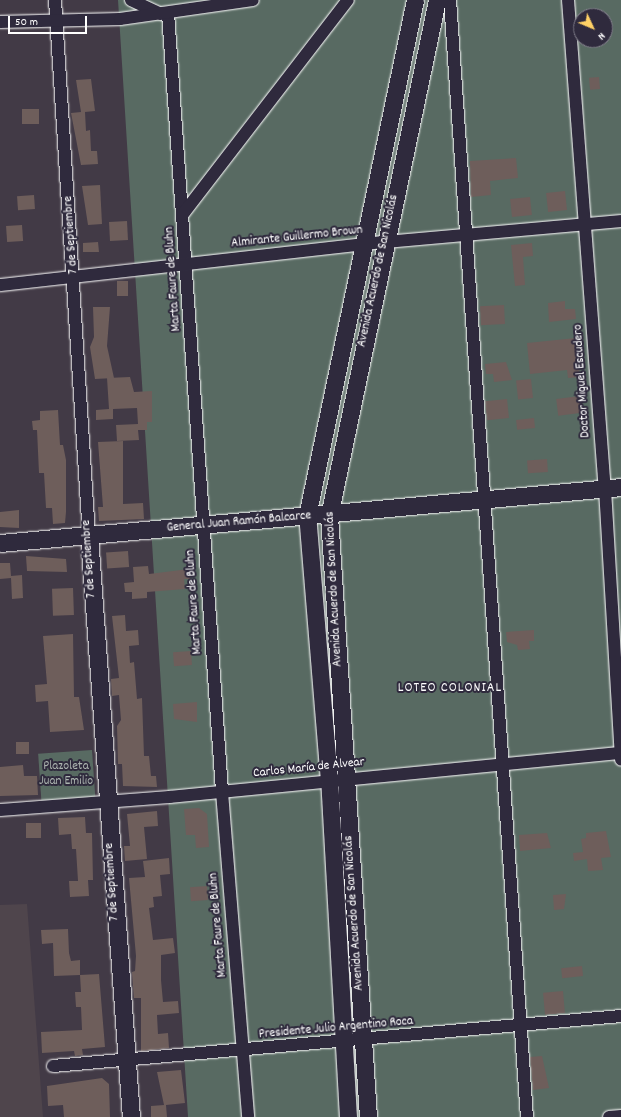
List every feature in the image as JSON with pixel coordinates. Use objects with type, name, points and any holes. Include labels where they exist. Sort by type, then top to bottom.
[{"type":"street","name":"7 de Septiembre","points":[[55,0],[75,278],[89,536],[107,802],[131,1117]]},
{"type":"street","points":[[131,0],[164,13]]},
{"type":"street","points":[[0,22],[57,22],[164,13],[253,0]]},
{"type":"street","points":[[183,214],[348,0]]},
{"type":"street","name":"Avenida Acuerdo de San Nicolás","points":[[348,1117],[329,780],[307,516],[366,245],[415,0]]},
{"type":"street","name":"Avenida Acuerdo de San Nicolás","points":[[368,1117],[329,516],[436,0]]},
{"type":"street","points":[[450,0],[527,1117]]},
{"type":"street","name":"Doctor Miguel Escudero","points":[[568,0],[585,225],[613,488],[621,760]]},
{"type":"street","name":"Marta Faure de Bluhn","points":[[164,13],[187,264],[222,792],[244,1051],[248,1117]]},
{"type":"street","name":"Almirante Guillermo Brown","points":[[0,285],[75,278],[386,242],[621,221]]},
{"type":"street","name":"General Juan Ramón Balcarce","points":[[0,543],[204,527],[307,516],[329,516],[484,499],[613,488]]},
{"type":"street","name":"Carlos María de Alvear","points":[[0,810],[222,792],[329,780],[621,753]]},
{"type":"street","name":"Presidente Julio Argentino Roca","points":[[53,1066],[244,1051],[621,1016]]},
{"type":"street","points":[[609,1117],[621,1116]]},
{"type":"shaded area","points":[[27,904],[43,1117],[0,1117],[0,905]]},
{"type":"green space","points":[[118,0],[621,0],[621,1117],[188,1117]]},
{"type":"green space","name":"Plazoleta Juan Emilio","points":[[92,750],[95,797],[41,801],[38,754]]},
{"type":"building","points":[[599,77],[600,89],[590,90],[589,78]]},
{"type":"building","points":[[91,79],[95,111],[85,112],[86,131],[90,130],[91,151],[97,151],[98,164],[81,165],[71,113],[81,112],[76,80]]},
{"type":"building","points":[[22,109],[39,109],[39,124],[22,124]]},
{"type":"building","points":[[516,158],[518,178],[490,181],[491,195],[471,197],[470,161]]},
{"type":"building","points":[[100,185],[102,224],[88,225],[82,186]]},
{"type":"building","points":[[565,191],[567,210],[548,212],[546,193]]},
{"type":"building","points":[[34,195],[35,209],[18,210],[17,196]]},
{"type":"building","points":[[530,197],[532,215],[512,217],[510,199]]},
{"type":"building","points":[[127,221],[128,240],[110,241],[109,222]]},
{"type":"building","points":[[22,225],[23,241],[7,242],[6,226]]},
{"type":"building","points":[[98,242],[99,252],[83,252],[83,243]]},
{"type":"building","points":[[532,243],[533,256],[523,257],[525,285],[515,286],[511,245]]},
{"type":"building","points":[[117,281],[128,281],[128,296],[117,296]]},
{"type":"building","points":[[565,301],[565,309],[575,309],[576,319],[549,322],[548,303]]},
{"type":"building","points":[[504,305],[505,324],[481,325],[480,306]]},
{"type":"building","points":[[93,307],[110,307],[107,346],[114,378],[95,379],[90,347],[94,337]]},
{"type":"building","points":[[576,338],[580,377],[568,378],[567,370],[530,374],[527,343]]},
{"type":"building","points":[[506,362],[512,380],[494,382],[493,374],[486,374],[485,364]]},
{"type":"building","points":[[130,377],[134,392],[152,391],[152,422],[147,422],[147,430],[138,430],[139,440],[117,441],[116,425],[138,424],[137,408],[113,409],[113,419],[96,420],[96,410],[109,409],[107,378]]},
{"type":"building","points":[[531,379],[533,398],[518,399],[516,381]]},
{"type":"building","points":[[580,396],[582,413],[558,416],[556,399]]},
{"type":"building","points":[[507,399],[509,418],[487,420],[485,401]]},
{"type":"building","points":[[58,410],[60,445],[63,445],[66,460],[66,512],[65,523],[53,524],[52,508],[46,508],[44,473],[39,473],[37,430],[33,430],[32,421],[40,420],[40,411]]},
{"type":"building","points":[[534,418],[535,428],[517,430],[516,420]]},
{"type":"building","points":[[123,441],[123,504],[143,503],[144,519],[99,521],[98,507],[103,507],[98,442]]},
{"type":"building","points":[[547,459],[548,472],[528,473],[527,460]]},
{"type":"building","points":[[19,510],[19,528],[0,527],[0,512]]},
{"type":"building","points":[[128,551],[129,567],[107,568],[106,553]]},
{"type":"building","points":[[26,556],[66,559],[67,572],[27,571]]},
{"type":"building","points":[[0,563],[10,563],[11,576],[22,575],[23,598],[12,599],[11,578],[0,579]]},
{"type":"building","points":[[148,566],[149,574],[189,569],[190,579],[184,579],[185,589],[147,592],[147,598],[132,599],[132,592],[125,592],[124,583],[134,582],[133,567]]},
{"type":"building","points":[[73,588],[74,615],[53,616],[52,589]]},
{"type":"building","points":[[125,615],[126,631],[138,630],[139,645],[129,646],[130,663],[134,662],[137,699],[142,698],[144,756],[149,756],[151,776],[156,776],[157,787],[123,786],[122,764],[118,764],[117,726],[121,720],[119,695],[112,696],[111,679],[119,678],[112,616]]},
{"type":"building","points":[[534,630],[534,641],[529,641],[530,649],[518,650],[517,645],[507,642],[506,632]]},
{"type":"building","points":[[73,634],[74,697],[79,697],[84,730],[50,732],[48,701],[36,702],[35,685],[47,684],[43,636]]},
{"type":"building","points":[[191,651],[192,665],[174,666],[173,652]]},
{"type":"building","points":[[197,702],[197,722],[174,719],[173,704]]},
{"type":"building","points":[[16,742],[29,742],[29,754],[16,754]]},
{"type":"building","points":[[23,765],[24,776],[37,776],[38,795],[0,796],[0,767]]},
{"type":"building","points":[[199,808],[207,814],[209,847],[196,848],[195,835],[186,835],[184,809]]},
{"type":"building","points":[[157,811],[158,826],[144,827],[147,859],[125,861],[124,846],[130,846],[127,814]]},
{"type":"building","points":[[85,817],[86,833],[92,833],[93,880],[88,880],[89,896],[70,897],[69,881],[78,881],[76,849],[72,849],[71,834],[59,835],[58,818]]},
{"type":"building","points":[[26,823],[41,823],[41,838],[26,838]]},
{"type":"building","points":[[606,831],[611,857],[601,858],[603,870],[588,871],[587,859],[574,861],[573,853],[583,852],[581,839],[586,838],[586,833]]},
{"type":"building","points":[[547,833],[551,848],[520,851],[519,835]]},
{"type":"building","points":[[169,858],[170,874],[160,875],[162,896],[153,897],[154,907],[149,908],[153,940],[173,938],[175,953],[161,955],[161,980],[163,1002],[178,1001],[179,1013],[157,1015],[158,1034],[168,1033],[169,1048],[141,1051],[141,998],[134,998],[132,972],[135,971],[136,956],[129,878],[145,877],[143,861]]},
{"type":"building","points":[[207,886],[208,900],[191,901],[190,887]]},
{"type":"building","points":[[566,894],[564,909],[554,910],[553,895]]},
{"type":"building","points":[[68,929],[69,953],[71,961],[80,960],[80,975],[54,976],[53,943],[42,944],[41,930]]},
{"type":"building","points":[[582,966],[583,976],[562,978],[561,968]]},
{"type":"building","points":[[99,974],[105,1047],[82,1049],[83,1055],[75,1056],[74,1051],[42,1053],[41,1032],[82,1030],[81,1007],[76,1007],[75,992],[81,992],[80,975]]},
{"type":"building","points":[[563,991],[565,1013],[545,1015],[543,993]]},
{"type":"building","points":[[542,1056],[549,1088],[533,1090],[530,1057]]},
{"type":"building","points":[[181,1070],[185,1103],[166,1105],[167,1117],[151,1117],[151,1106],[164,1105],[157,1072]]},
{"type":"building","points":[[102,1078],[109,1084],[110,1117],[64,1117],[63,1105],[48,1106],[47,1086]]},
{"type":"district","name":"LOTEO COLONIAL","points":[[450,688]]}]
